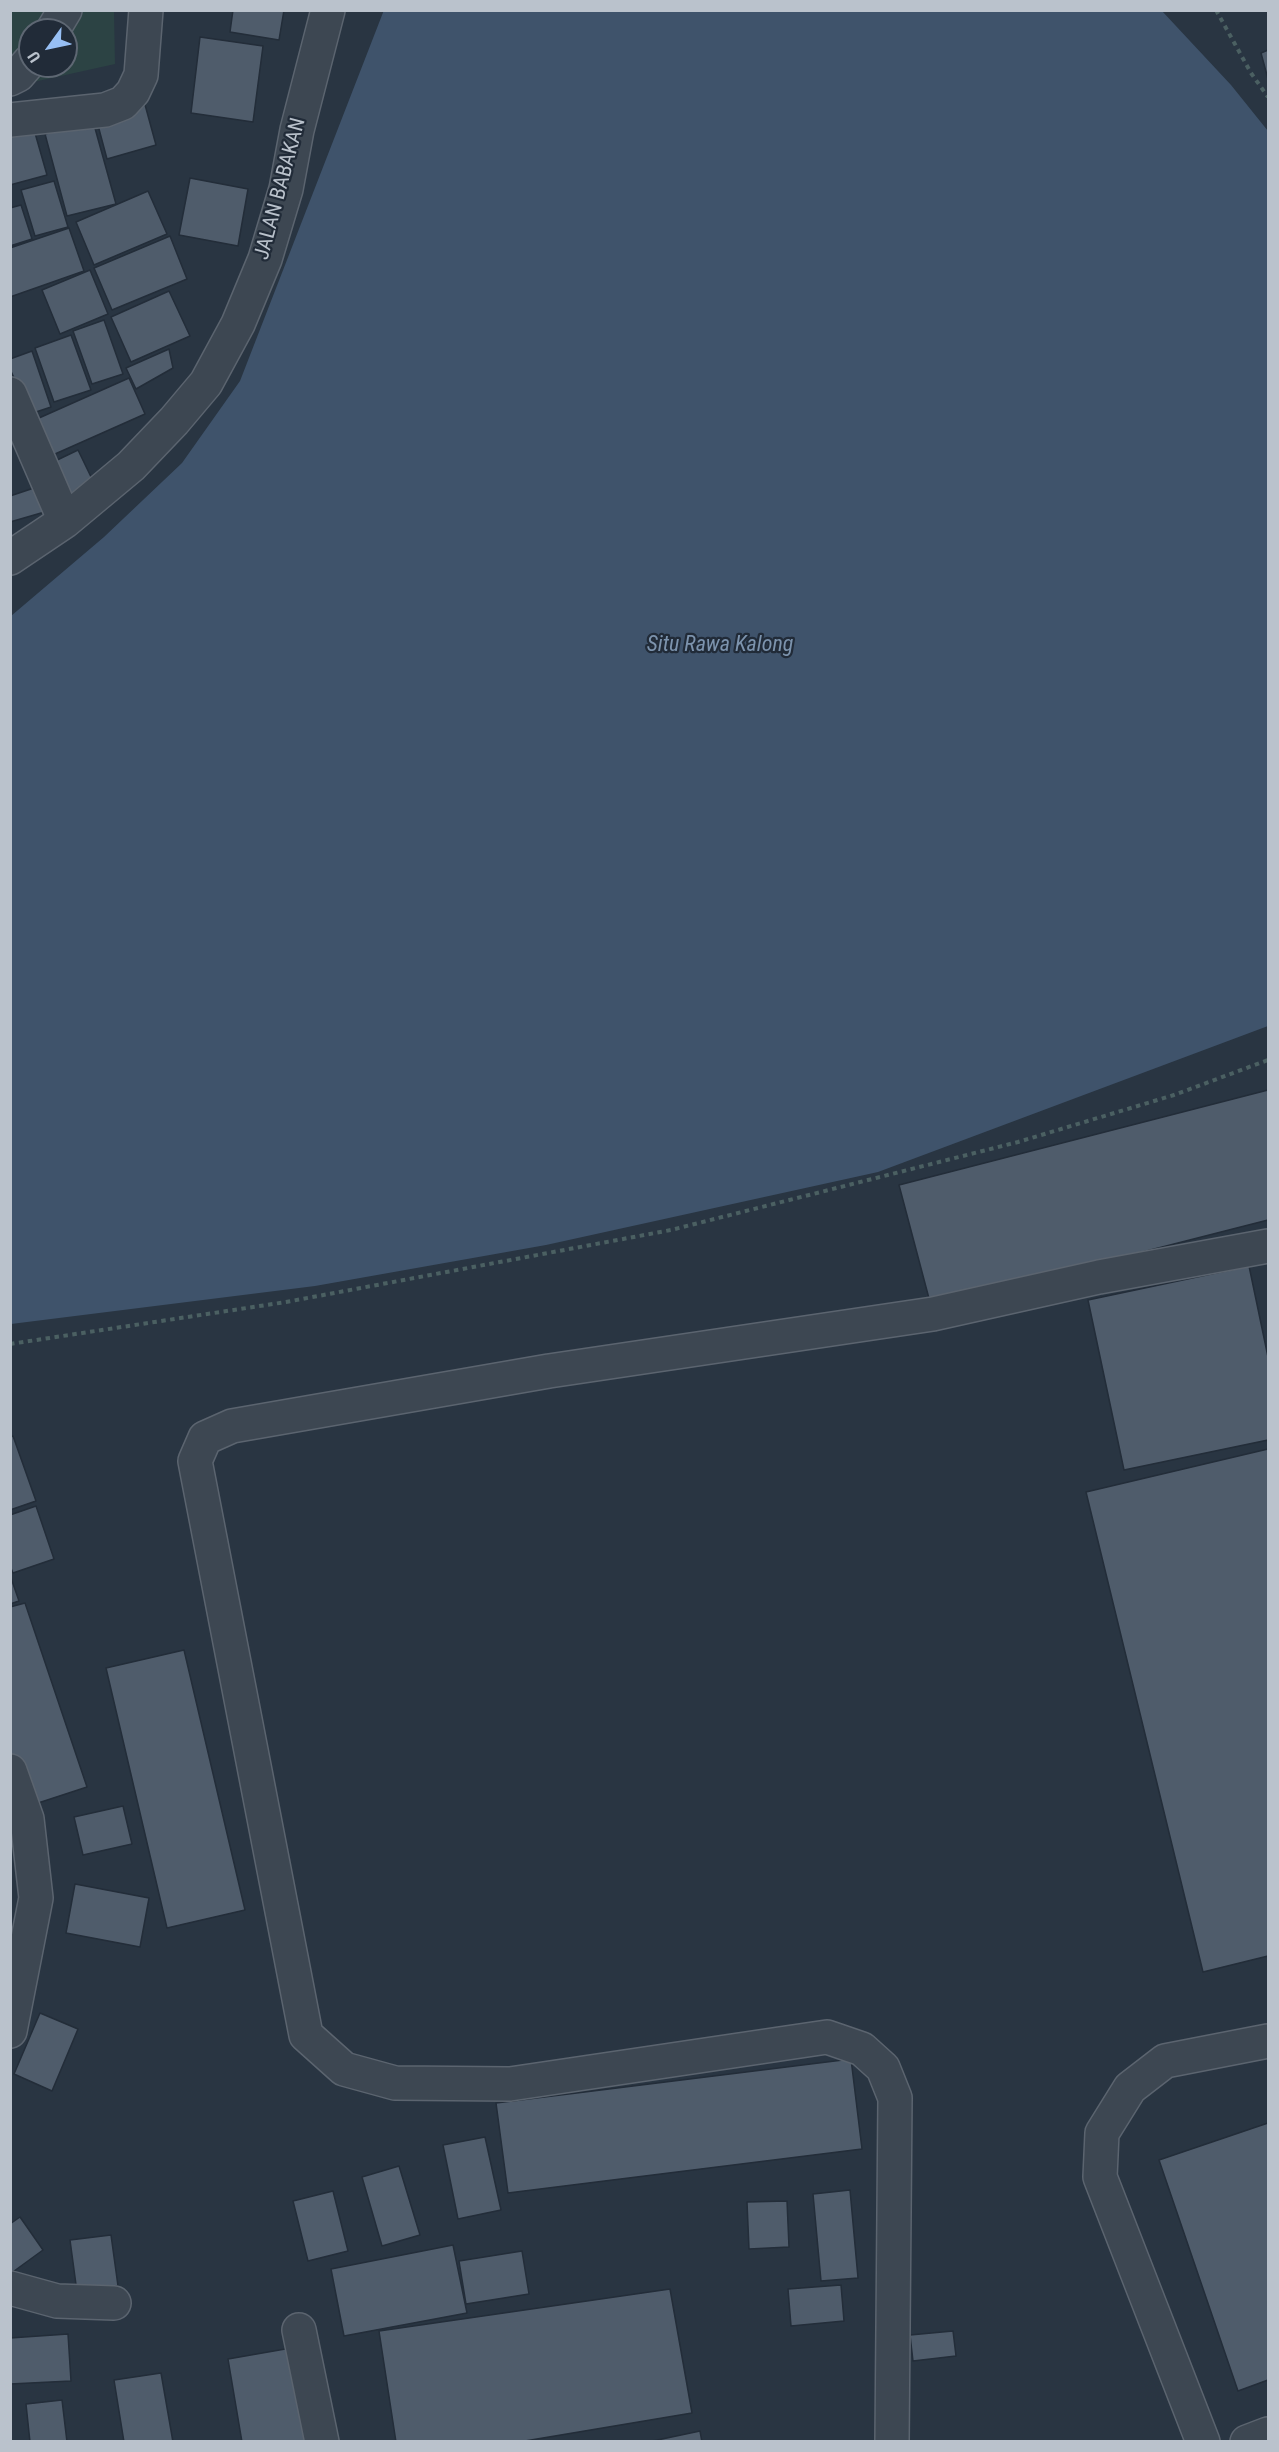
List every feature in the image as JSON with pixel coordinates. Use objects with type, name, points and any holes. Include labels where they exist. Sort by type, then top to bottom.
[{"type":"street","points":[[10,120],[105,110],[123,103],[133,92],[141,75],[146,10]]},
{"type":"street","name":"JALAN BABAKAN","points":[[10,558],[65,521],[131,466],[206,383],[238,324],[265,259],[286,189],[297,130],[328,10]]},
{"type":"street","points":[[10,394],[65,521]]},
{"type":"street","points":[[892,2442],[895,2097],[883,2068],[862,2049],[827,2037],[510,2084],[394,2083],[344,2069],[306,2035],[195,1461],[205,1438],[232,1426],[549,1371],[933,1314],[1099,1277],[1269,1246]]},
{"type":"street","points":[[10,1771],[27,1819],[36,1898],[10,2031]]},
{"type":"street","points":[[1203,2442],[1101,2177],[1102,2133],[1130,2088],[1165,2061],[1269,2042]]},
{"type":"street","points":[[10,2288],[57,2301],[114,2303]]},
{"type":"street","points":[[299,2330],[322,2442]]},
{"type":"street","points":[[1247,2442],[1269,2434]]},
{"type":"path","points":[[1215,10],[1251,73],[1269,97]]},
{"type":"path","points":[[10,1344],[286,1302],[671,1230],[1018,1142],[1174,1095],[1269,1060]]},
{"type":"green space","points":[[10,11],[114,11],[115,64],[78,72],[78,18],[18,18],[18,78],[52,78],[11,87]]},
{"type":"water","name":"Situ Rawa Kalong","points":[[384,10],[1162,11],[1231,85],[1268,131],[1268,1026],[878,1172],[546,1245],[315,1286],[11,1324],[11,616],[104,537],[182,463],[240,381]]},
{"type":"building","points":[[233,10],[284,10],[279,40],[230,32]]},
{"type":"building","points":[[200,37],[263,46],[253,122],[191,113]]},
{"type":"building","points":[[1268,50],[1268,79],[1261,53]]},
{"type":"building","points":[[144,101],[156,145],[107,159],[95,114]]},
{"type":"building","points":[[93,121],[116,204],[67,216],[45,134]]},
{"type":"building","points":[[33,126],[47,175],[10,185],[10,133]]},
{"type":"building","points":[[190,178],[248,189],[238,246],[179,235]]},
{"type":"building","points":[[54,181],[68,227],[35,236],[21,190]]},
{"type":"building","points":[[148,191],[167,234],[94,265],[76,222]]},
{"type":"building","points":[[21,205],[32,239],[10,246],[10,208]]},
{"type":"building","points":[[69,228],[84,271],[10,297],[10,248]]},
{"type":"building","points":[[170,236],[187,279],[112,310],[94,268]]},
{"type":"building","points":[[90,270],[108,314],[60,334],[42,290]]},
{"type":"building","points":[[169,291],[190,336],[131,362],[111,317]]},
{"type":"building","points":[[104,320],[123,374],[92,384],[73,331]]},
{"type":"building","points":[[71,335],[91,390],[54,402],[35,348]]},
{"type":"building","points":[[169,349],[173,368],[136,389],[126,368]]},
{"type":"building","points":[[32,351],[51,407],[30,414],[10,369],[10,359]]},
{"type":"building","points":[[129,378],[145,414],[46,458],[30,422]]},
{"type":"building","points":[[78,450],[94,483],[67,496],[51,463]]},
{"type":"building","points":[[40,486],[48,511],[10,522],[10,496]]},
{"type":"building","points":[[1268,1090],[1268,1220],[931,1306],[899,1185]]},
{"type":"building","points":[[1249,1266],[1268,1357],[1268,1440],[1124,1470],[1088,1300]]},
{"type":"building","points":[[13,1436],[36,1501],[10,1510],[10,1437]]},
{"type":"building","points":[[1268,1449],[1268,1956],[1203,1972],[1086,1492]]},
{"type":"building","points":[[36,1506],[54,1559],[13,1573],[10,1566],[10,1515]]},
{"type":"building","points":[[10,1575],[19,1601],[10,1604]]},
{"type":"building","points":[[25,1603],[87,1787],[29,1806],[10,1752],[10,1607]]},
{"type":"building","points":[[184,1650],[245,1910],[167,1928],[106,1668]]},
{"type":"building","points":[[123,1806],[132,1844],[83,1855],[74,1817]]},
{"type":"building","points":[[75,1884],[149,1898],[140,1947],[66,1933]]},
{"type":"building","points":[[40,2013],[78,2029],[52,2091],[14,2074]]},
{"type":"building","points":[[851,2059],[862,2149],[508,2193],[496,2103]]},
{"type":"building","points":[[1268,2123],[1268,2380],[1238,2391],[1159,2160]]},
{"type":"building","points":[[485,2137],[501,2210],[458,2219],[443,2145]]},
{"type":"building","points":[[399,2166],[420,2235],[382,2246],[362,2177]]},
{"type":"building","points":[[850,2190],[858,2278],[821,2281],[813,2194]]},
{"type":"building","points":[[333,2191],[348,2251],[308,2261],[293,2201]]},
{"type":"building","points":[[787,2201],[789,2247],[749,2249],[747,2202]]},
{"type":"building","points":[[20,2217],[43,2250],[10,2274],[10,2224]]},
{"type":"building","points":[[111,2235],[118,2286],[77,2292],[70,2240]]},
{"type":"building","points":[[453,2245],[467,2313],[344,2336],[331,2269]]},
{"type":"building","points":[[522,2251],[529,2294],[466,2304],[459,2261]]},
{"type":"building","points":[[841,2285],[844,2321],[791,2326],[788,2289]]},
{"type":"building","points":[[670,2289],[692,2413],[519,2442],[396,2442],[379,2331]]},
{"type":"building","points":[[953,2331],[956,2356],[913,2361],[910,2335]]},
{"type":"building","points":[[68,2334],[71,2381],[10,2384],[10,2338]]},
{"type":"building","points":[[291,2348],[307,2442],[242,2442],[228,2359]]},
{"type":"building","points":[[161,2373],[173,2442],[124,2442],[114,2380]]},
{"type":"building","points":[[62,2400],[67,2442],[30,2442],[26,2404]]},
{"type":"building","points":[[700,2431],[702,2442],[648,2442]]}]
